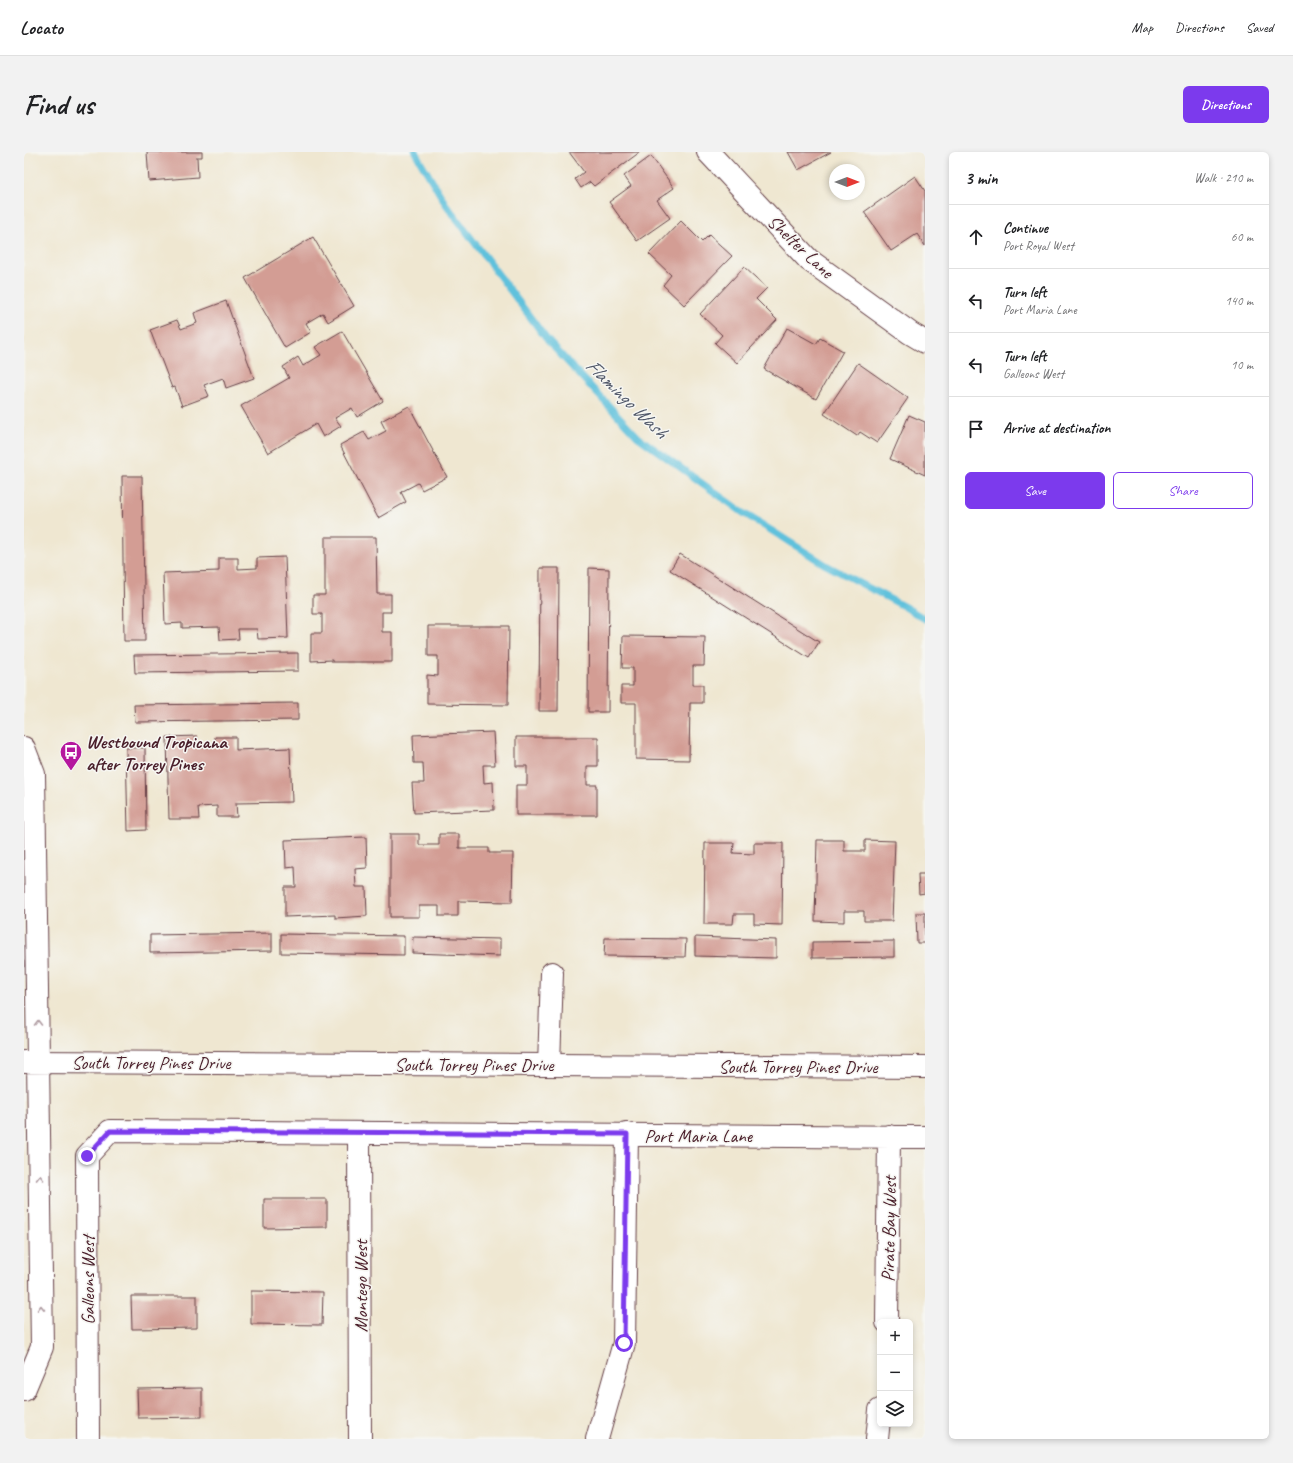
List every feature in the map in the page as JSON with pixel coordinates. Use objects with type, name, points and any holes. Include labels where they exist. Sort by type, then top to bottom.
[{"type":"street","name":"Shelter Lane","points":[[708,152],[809,260],[920,332]]},
{"type":"street","points":[[24,748],[34,774],[31,1062],[42,1347],[24,1390]]},
{"type":"street","points":[[549,1065],[552,973]]},
{"type":"street","name":"South Torrey Pines Drive","points":[[31,1062],[925,1067]]},
{"type":"street","name":"Port Maria Lane","points":[[110,1131],[925,1137]]},
{"type":"street","name":"Galleons West","points":[[88,1439],[87,1156],[110,1131]]},
{"type":"street","name":"Montego West","points":[[359,1133],[360,1439]]},
{"type":"street","points":[[597,1439],[624,1343],[627,1134]]},
{"type":"street","name":"Pirate Bay West","points":[[887,1319],[889,1136]]},
{"type":"street","points":[[877,1439],[878,1427]]},
{"type":"building","points":[[147,152],[202,152],[202,157],[197,157],[198,177],[149,181]]},
{"type":"building","points":[[569,152],[640,152],[594,186],[590,182],[581,188],[575,179],[584,172]]},
{"type":"building","points":[[788,152],[831,152],[798,170]]},
{"type":"building","points":[[651,156],[674,188],[657,200],[670,218],[637,241],[609,202],[631,186],[624,176]]},
{"type":"building","points":[[915,176],[925,191],[925,246],[917,234],[891,251],[864,212]]},
{"type":"building","points":[[681,221],[702,242],[709,235],[732,256],[684,305],[663,285],[671,275],[649,254]]},
{"type":"building","points":[[313,237],[354,306],[328,322],[323,313],[306,323],[311,332],[285,348],[245,278]]},
{"type":"building","points":[[744,267],[767,288],[756,299],[777,320],[737,363],[715,343],[722,335],[700,314]]},
{"type":"building","points":[[226,301],[254,378],[226,388],[223,378],[204,385],[209,396],[182,406],[175,387],[172,388],[150,330],[177,320],[181,329],[197,323],[194,313]]},
{"type":"building","points":[[787,328],[816,344],[820,338],[843,351],[816,399],[764,369]]},
{"type":"building","points":[[342,331],[383,401],[357,417],[352,408],[335,418],[341,426],[323,437],[316,424],[268,453],[241,406],[289,378],[283,367],[298,357],[303,366],[321,355],[315,347]]},
{"type":"building","points":[[858,363],[908,398],[877,443],[860,432],[857,436],[824,414]]},
{"type":"building","points":[[409,406],[447,477],[422,490],[418,483],[401,492],[406,502],[378,518],[340,445],[364,432],[369,440],[386,431],[381,421]]},
{"type":"building","points":[[909,415],[925,422],[925,475],[890,459]]},
{"type":"building","points":[[122,476],[142,476],[145,641],[124,641]]},
{"type":"building","points":[[325,537],[376,537],[377,594],[391,594],[391,612],[382,612],[382,632],[392,632],[392,662],[332,662],[332,660],[311,661],[311,633],[322,633],[322,614],[313,614],[313,595],[325,595]]},
{"type":"building","points":[[680,554],[819,642],[809,658],[670,570]]},
{"type":"building","points":[[285,557],[288,638],[258,639],[257,629],[238,629],[239,639],[220,640],[219,627],[182,628],[182,623],[165,624],[163,573],[219,571],[219,558],[238,558],[238,569],[257,568],[257,558]]},
{"type":"building","points":[[540,568],[559,568],[558,711],[539,711]]},
{"type":"building","points":[[589,568],[609,569],[608,712],[588,712]]},
{"type":"building","points":[[428,626],[509,626],[508,705],[427,704],[427,675],[438,676],[438,656],[428,656]]},
{"type":"building","points":[[623,636],[705,637],[704,666],[693,666],[693,685],[703,685],[703,703],[690,703],[689,760],[636,759],[636,703],[621,703],[621,686],[633,686],[633,668],[622,668]]},
{"type":"building","points":[[298,653],[298,671],[135,673],[134,655]]},
{"type":"building","points":[[298,703],[298,720],[135,722],[134,705]]},
{"type":"building","points":[[493,732],[495,765],[483,765],[484,783],[493,782],[494,810],[414,813],[412,783],[424,783],[423,763],[414,763],[413,735]]},
{"type":"building","points":[[197,736],[197,747],[215,747],[215,737],[236,737],[236,750],[290,748],[292,802],[236,803],[237,817],[217,817],[217,806],[198,807],[199,819],[169,819],[167,737]]},
{"type":"building","points":[[516,737],[598,737],[598,766],[587,766],[587,785],[597,785],[597,815],[516,815],[516,785],[527,785],[527,766],[516,766]]},
{"type":"building","points":[[126,748],[145,748],[146,830],[128,831]]},
{"type":"building","points":[[390,834],[419,834],[419,845],[439,845],[439,834],[459,834],[459,848],[489,848],[489,853],[513,853],[512,902],[458,901],[458,916],[439,916],[439,906],[419,906],[419,917],[390,917]]},
{"type":"building","points":[[366,837],[367,868],[355,869],[356,887],[366,887],[367,916],[335,918],[335,915],[285,917],[285,887],[296,887],[295,867],[286,868],[285,840]]},
{"type":"building","points":[[817,840],[844,840],[844,851],[865,851],[865,840],[895,841],[892,921],[864,921],[864,911],[844,911],[844,922],[815,921]]},
{"type":"building","points":[[705,843],[734,843],[733,853],[754,854],[754,843],[783,843],[782,925],[754,924],[754,914],[734,914],[733,924],[704,924]]},
{"type":"building","points":[[918,874],[925,874],[925,893],[919,894]]},
{"type":"building","points":[[916,913],[925,913],[925,943],[917,943]]},
{"type":"building","points":[[272,933],[272,951],[150,953],[150,935]]},
{"type":"building","points":[[281,934],[404,936],[404,955],[281,953]]},
{"type":"building","points":[[413,937],[500,939],[500,956],[412,953]]},
{"type":"building","points":[[695,937],[776,940],[776,958],[695,956]]},
{"type":"building","points":[[605,938],[686,939],[685,957],[604,956]]},
{"type":"building","points":[[894,941],[894,957],[812,958],[812,942]]},
{"type":"building","points":[[264,1199],[327,1199],[327,1227],[264,1228]]},
{"type":"building","points":[[251,1291],[323,1292],[322,1325],[251,1324]]},
{"type":"building","points":[[131,1296],[197,1296],[197,1328],[132,1329]]},
{"type":"building","points":[[202,1388],[202,1417],[138,1418],[137,1389]]},
{"type":"waterway","name":"Flamingo Wash","points":[[415,152],[445,203],[548,341],[638,437],[742,512],[826,565],[925,619]]},
{"type":"place","name":"Westbound Tropicana after Torrey Pines","points":[[71,772]]},
{"type":"route","points":[[87,1156],[110,1131],[627,1134],[624,1343]]}]
